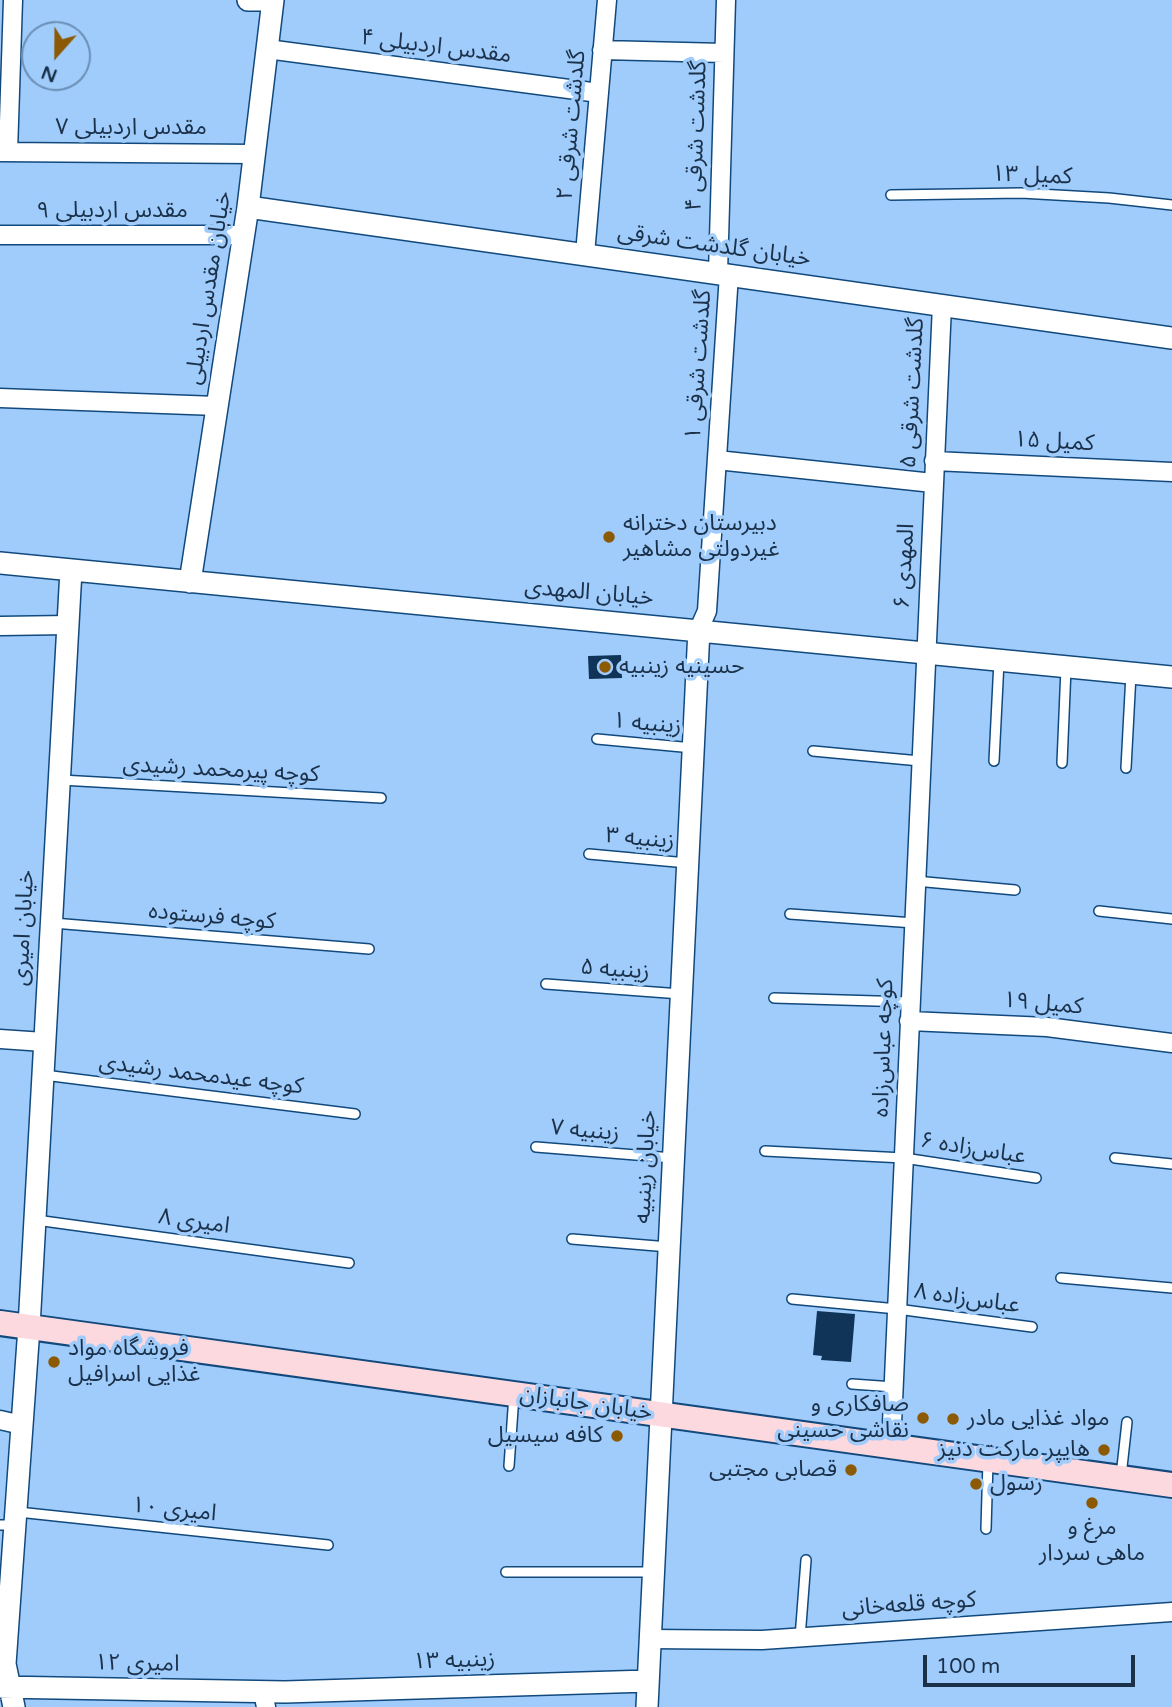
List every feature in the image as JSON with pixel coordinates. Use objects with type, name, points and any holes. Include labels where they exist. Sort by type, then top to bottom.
[{"type":"main road","name":"خیابان جانبازان","points":[[0,1323],[1172,1485]]},
{"type":"street","points":[[4,152],[13,0]]},
{"type":"street","points":[[248,0],[273,0]]},
{"type":"street","name":"خیابان مقدس اردبیلی","points":[[190,582],[248,207],[273,0]]},
{"type":"street","name":"گلدشت شرقی ۲","points":[[585,254],[607,0]]},
{"type":"street","name":"گلدشت شرقی ۴","points":[[724,273],[726,0]]},
{"type":"street","name":"مقدس اردبیلی ۴","points":[[267,49],[599,93]]},
{"type":"street","points":[[603,50],[724,52]]},
{"type":"street","name":"مقدس اردبیلی ۷","points":[[4,152],[254,154]]},
{"type":"street","name":"خیابان گلدشت شرقی","points":[[248,207],[1172,338]]},
{"type":"street","name":"مقدس اردبیلی ۹","points":[[0,235],[244,235]]},
{"type":"street","name":"گلدشت شرقی ۱","points":[[699,629],[707,611],[717,460],[724,273]]},
{"type":"street","name":"گلدشت شرقی ۵","points":[[933,483],[942,305]]},
{"type":"street","points":[[4,398],[217,406]]},
{"type":"street","points":[[717,460],[933,483]]},
{"type":"street","name":"کمیل ۱۵","points":[[934,461],[1172,471]]},
{"type":"street","name":"المهدی ۶","points":[[925,652],[933,483]]},
{"type":"street","name":"خیابان المهدی","points":[[0,563],[1172,677]]},
{"type":"street","name":"خیابان امیری","points":[[8,1694],[5,1664],[10,1521],[22,1425],[29,1326],[71,570]]},
{"type":"street","points":[[0,626],[68,625]]},
{"type":"street","name":"خیابان زینبیه","points":[[647,1707],[699,629]]},
{"type":"street","name":"کوچه عباس‌زاده","points":[[891,1446],[925,652]]},
{"type":"street","name":"کمیل ۱۹","points":[[909,1021],[1047,1027],[1172,1043]]},
{"type":"street","points":[[0,1039],[44,1042]]},
{"type":"street","points":[[0,1420],[22,1425]]},
{"type":"street","name":"کوچه قلعه‌خانی","points":[[650,1639],[762,1640],[1172,1612]]},
{"type":"street","name":"زینبیه ۱۳","points":[[264,1700],[648,1681]]},
{"type":"street","name":"امیری ۱۲","points":[[8,1694],[264,1700]]},
{"type":"lane","name":"کمیل ۱۳","points":[[891,195],[1021,193],[1172,205]]},
{"type":"lane","points":[[994,761],[999,659]]},
{"type":"lane","points":[[1062,763],[1067,666]]},
{"type":"lane","points":[[1126,768],[1131,673]]},
{"type":"lane","name":"زینبیه ۱","points":[[597,739],[693,748]]},
{"type":"lane","points":[[813,751],[920,761]]},
{"type":"lane","name":"کوچه پیرمحمد رشیدی","points":[[59,780],[381,798]]},
{"type":"lane","name":"زینبیه ۳","points":[[589,854],[687,863]]},
{"type":"lane","points":[[915,881],[1015,890]]},
{"type":"lane","points":[[1099,911],[1172,919]]},
{"type":"lane","points":[[790,914],[914,923]]},
{"type":"lane","name":"کوچه فرستوده","points":[[51,922],[369,949]]},
{"type":"lane","name":"زینبیه ۵","points":[[546,984],[681,994]]},
{"type":"lane","points":[[774,998],[910,1002]]},
{"type":"lane","name":"کوچه عیدمحمد رشیدی","points":[[43,1075],[355,1114]]},
{"type":"lane","name":"زینبیه ۷","points":[[536,1147],[673,1158]]},
{"type":"lane","name":"عباس‌زاده ۶","points":[[765,1151],[904,1158],[1036,1178]]},
{"type":"lane","points":[[1115,1158],[1172,1164]]},
{"type":"lane","name":"امیری ۸","points":[[34,1220],[349,1263]]},
{"type":"lane","points":[[572,1239],[669,1247]]},
{"type":"lane","points":[[1061,1278],[1172,1288]]},
{"type":"lane","name":"عباس‌زاده ۸","points":[[792,1299],[897,1309],[1032,1327]]},
{"type":"lane","points":[[852,1384],[894,1387]]},
{"type":"lane","points":[[509,1466],[514,1394]]},
{"type":"lane","points":[[1121,1478],[1127,1422]]},
{"type":"lane","points":[[986,1529],[988,1460]]},
{"type":"lane","name":"امیری ۱۰","points":[[10,1521],[328,1545]]},
{"type":"lane","points":[[800,1638],[806,1560]]},
{"type":"lane","points":[[506,1572],[653,1572]]},
{"type":"building","name":"حسینیه زینبیه","points":[[621,655],[622,678],[589,679],[588,656]]},
{"type":"building","points":[[817,1311],[855,1314],[851,1362],[821,1360],[822,1356],[813,1355]]},
{"type":"place","name":"دبیرستان دخترانه غیردولتی مشاهیر","points":[[609,537]]},
{"type":"place","name":"حسینیه زینبیه","points":[[605,667]]},
{"type":"place","name":"فروشگاه مواد غذایی اسرافیل","points":[[54,1362]]},
{"type":"place","name":"صافکاری و نقاشی حسینی","points":[[923,1418]]},
{"type":"place","name":"مواد غذایی مادر","points":[[953,1419]]},
{"type":"place","name":"کافه سیسیل","points":[[617,1436]]},
{"type":"place","name":"هایپر مارکت دنیز","points":[[1104,1450]]},
{"type":"place","name":"قصابی مجتبی","points":[[851,1470]]},
{"type":"place","name":"رسول","points":[[976,1484]]},
{"type":"place","name":"مرغ و ماهی سردار","points":[[1092,1503]]}]
